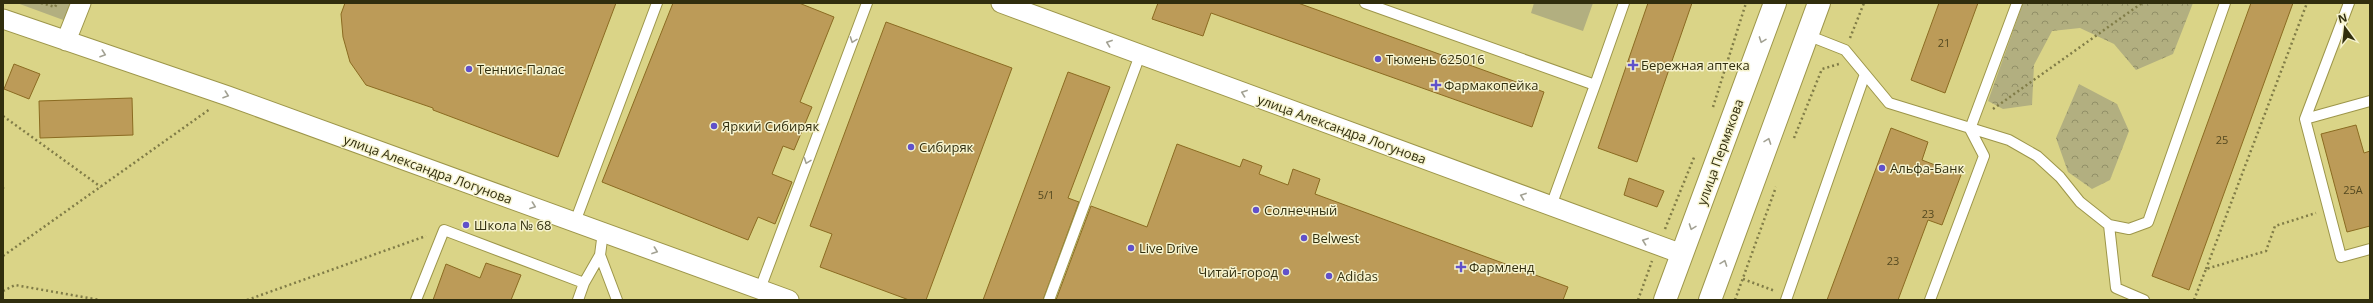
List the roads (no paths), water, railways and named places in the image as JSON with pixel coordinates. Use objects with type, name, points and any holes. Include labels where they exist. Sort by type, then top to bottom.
[{"type":"main road","name":"улица Пермякова","points":[[1665,300],[1775,3]]},
{"type":"main road","points":[[1710,300],[1819,3]]},
{"type":"street","points":[[66,41],[81,3]]},
{"type":"street","name":"улица Александра Логунова","points":[[1002,3],[1682,254]]},
{"type":"street","name":"улица Александра Логунова","points":[[3,19],[228,96],[789,300]]},
{"type":"lane","points":[[576,222],[657,3]]},
{"type":"lane","points":[[760,289],[866,3]]},
{"type":"lane","points":[[1365,3],[1595,85]]},
{"type":"lane","points":[[1551,206],[1624,3]]},
{"type":"lane","points":[[1930,300],[1984,156],[1970,129],[2017,3]]},
{"type":"lane","points":[[1807,35],[1845,50],[1889,103],[2009,140],[2037,156],[2060,177],[2080,202],[2109,225],[2129,229],[2148,222],[2225,3]]},
{"type":"lane","points":[[2349,3],[2305,119],[2341,257],[2370,249]]},
{"type":"lane","points":[[1049,300],[1140,54]]},
{"type":"lane","points":[[1786,298],[1865,74]]},
{"type":"lane","points":[[2305,119],[2370,101]]},
{"type":"lane","points":[[2109,225],[2116,288],[2144,300]]},
{"type":"lane","points":[[416,300],[444,230],[584,283]]},
{"type":"lane","points":[[578,300],[584,283],[600,255],[603,232]]},
{"type":"lane","points":[[600,255],[617,300]]},
{"type":"place","name":"Тюмень 625016","points":[[1378,59]]},
{"type":"place","name":"Бережная аптека","points":[[1633,65]]},
{"type":"place","name":"Теннис-Палас","points":[[469,69]]},
{"type":"place","name":"Фармакопейка","points":[[1436,85]]},
{"type":"place","name":"Яркий Сибиряк","points":[[714,126]]},
{"type":"place","name":"Сибиряк","points":[[911,147]]},
{"type":"place","name":"Альфа-Банк","points":[[1882,168]]},
{"type":"place","name":"Солнечный","points":[[1256,210]]},
{"type":"place","name":"Школа № 68","points":[[466,225]]},
{"type":"place","name":"Belwest","points":[[1304,238]]},
{"type":"place","name":"Live Drive","points":[[1131,248]]},
{"type":"place","name":"Фармленд","points":[[1461,267]]},
{"type":"place","name":"Читай-город","points":[[1286,272]]},
{"type":"place","name":"Adidas","points":[[1329,276]]}]
